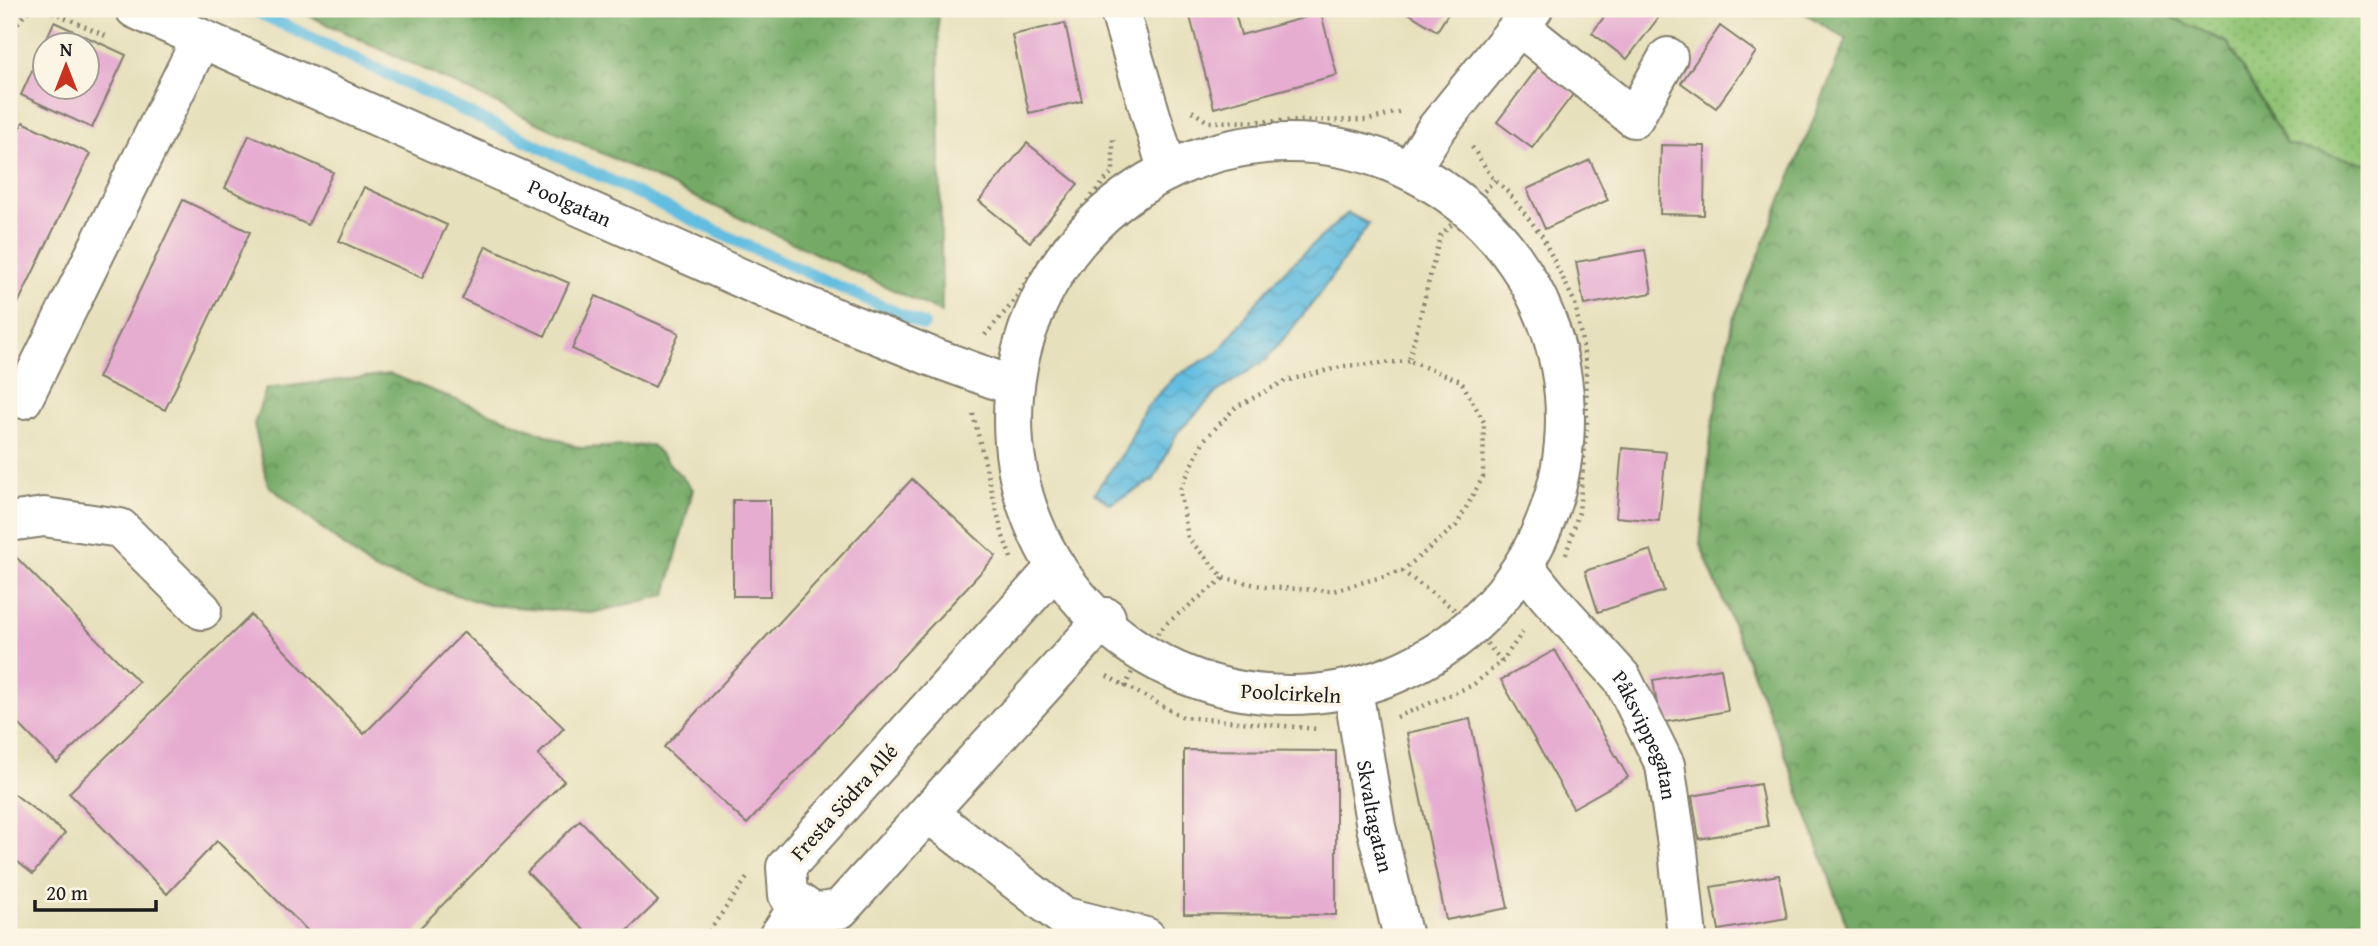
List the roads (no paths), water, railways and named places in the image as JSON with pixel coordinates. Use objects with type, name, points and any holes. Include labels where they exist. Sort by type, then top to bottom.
[{"type":"street","name":"Poolgatan","points":[[135,9],[779,295],[1010,385]]},
{"type":"street","points":[[1119,9],[1165,162]]},
{"type":"street","points":[[1415,164],[1436,129],[1526,18],[1634,118],[1668,57]]},
{"type":"street","points":[[23,399],[201,38]]},
{"type":"street","name":"Poolcirkeln","points":[[1267,144],[1334,145],[1415,164],[1458,191],[1484,192],[1485,215],[1517,265],[1543,325],[1558,384],[1556,444],[1537,582],[1490,647],[1430,668],[1357,715],[1213,688],[1141,652],[1056,567],[1017,460],[1010,385],[1031,311],[1082,237],[1165,162],[1267,144]]},
{"type":"street","points":[[9,522],[44,517],[120,528],[202,610]]},
{"type":"street","name":"Fresta Södra Allé","points":[[800,904],[788,895],[786,867],[1056,567]]},
{"type":"street","name":"Påksvippegatan","points":[[1537,582],[1622,678],[1665,765],[1687,937]]},
{"type":"street","points":[[778,937],[800,904],[814,913],[841,909],[1106,617]]},
{"type":"street","name":"Skvaltagatan","points":[[1357,715],[1376,827],[1403,937]]},
{"type":"street","points":[[928,813],[1062,916],[1146,937]]},
{"type":"water","points":[[1348,213],[1369,224],[1316,299],[1267,359],[1217,392],[1177,433],[1153,481],[1110,504],[1094,493],[1126,449],[1145,408],[1176,376],[1218,352],[1286,269]]},
{"type":"waterway","points":[[251,9],[739,242],[924,325]]}]
